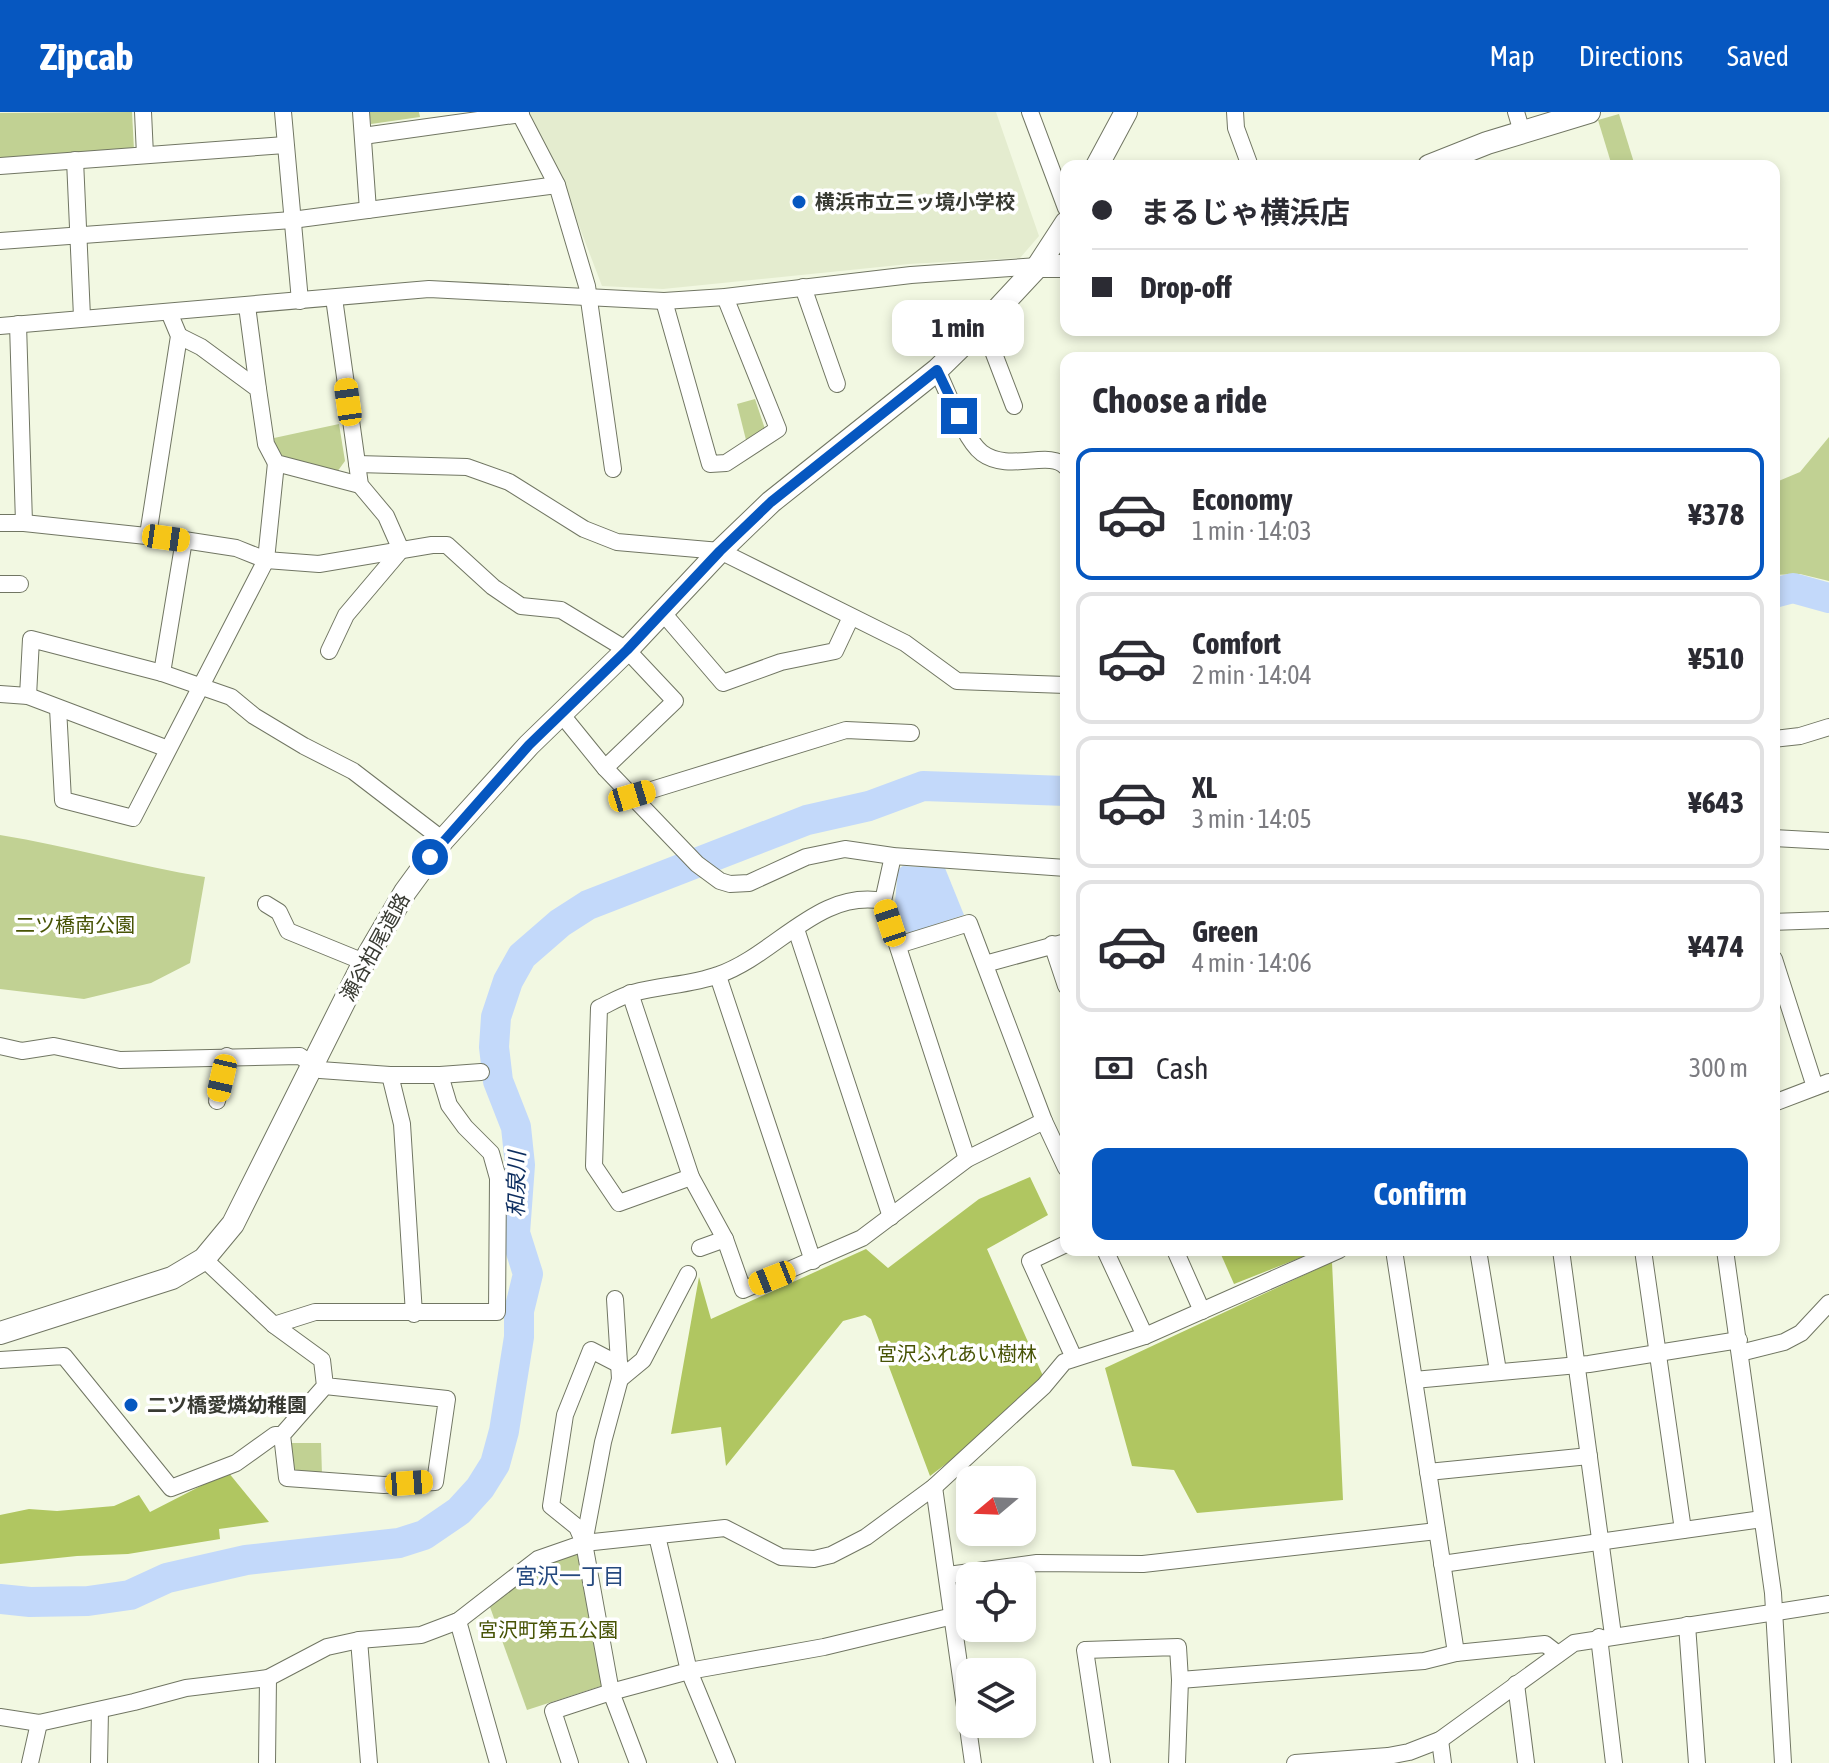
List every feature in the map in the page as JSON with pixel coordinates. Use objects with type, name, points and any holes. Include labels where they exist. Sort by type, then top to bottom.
[{"type":"main road","points":[[1100,160],[1126,112]]},
{"type":"main road","points":[[1441,160],[1519,122],[1589,112]]},
{"type":"main road","name":"瀬谷柏尾道路","points":[[0,1333],[172,1278],[204,1259],[233,1224],[364,962],[405,892],[443,840],[529,745],[627,650],[771,502],[937,370],[983,325],[1038,266],[1060,232]]},
{"type":"main road","points":[[1038,266],[1060,266]]},
{"type":"street","points":[[143,112],[145,155]]},
{"type":"street","points":[[283,112],[300,301]]},
{"type":"street","points":[[361,112],[368,210]]},
{"type":"street","points":[[1030,112],[1060,192]]},
{"type":"street","points":[[1235,112],[1236,128],[1248,160]]},
{"type":"street","points":[[363,136],[428,119],[520,113],[557,185],[588,297],[613,469]]},
{"type":"street","points":[[0,166],[285,145]]},
{"type":"street","points":[[75,160],[82,317]]},
{"type":"street","points":[[0,241],[292,220],[557,185]]},
{"type":"street","points":[[0,326],[429,289],[664,301],[725,297],[911,275],[1038,266]]},
{"type":"street","points":[[803,287],[837,384]]},
{"type":"street","points":[[664,301],[710,464],[718,464],[726,463],[778,429],[725,297]]},
{"type":"street","points":[[334,298],[360,485],[386,516],[401,550]]},
{"type":"street","points":[[58,708],[63,800],[133,818],[266,560],[276,463],[266,444],[247,306]]},
{"type":"street","points":[[148,535],[179,336],[169,312]]},
{"type":"street","points":[[18,324],[24,523]]},
{"type":"street","points":[[983,325],[1014,406]]},
{"type":"street","points":[[179,336],[201,347],[258,389]]},
{"type":"street","points":[[937,370],[970,439],[982,453],[1016,464],[1048,459],[1060,462]]},
{"type":"street","points":[[276,463],[360,485]]},
{"type":"street","points":[[357,464],[467,467],[509,482],[584,529],[617,542],[720,551],[905,643],[957,681],[1060,685]]},
{"type":"street","points":[[0,523],[148,535],[236,548],[266,560],[319,564],[447,545],[493,587],[521,606],[561,610],[627,650],[675,701],[605,768]]},
{"type":"street","points":[[162,673],[184,540]]},
{"type":"street","points":[[329,651],[338,612],[401,550]]},
{"type":"street","points":[[0,584],[20,584]]},
{"type":"street","points":[[663,613],[723,683],[781,662],[835,651],[851,617]]},
{"type":"street","points":[[28,696],[31,639],[202,685],[231,697],[254,716],[353,771],[443,840]]},
{"type":"street","points":[[0,694],[28,696],[168,749]]},
{"type":"street","points":[[562,715],[605,768],[697,864],[720,881],[749,883],[806,857],[845,849],[893,856],[1060,868]]},
{"type":"street","points":[[1780,738],[1829,727]]},
{"type":"street","points":[[632,796],[846,730],[911,733]]},
{"type":"street","points":[[1780,838],[1829,841]]},
{"type":"street","points":[[893,856],[883,901],[967,1159]]},
{"type":"street","points":[[691,1177],[619,1203],[594,1166],[599,1008],[630,993],[718,976],[748,961],[827,907],[862,897],[883,901]]},
{"type":"street","points":[[266,904],[279,912],[288,931],[364,962]]},
{"type":"street","points":[[1780,922],[1829,920]]},
{"type":"street","points":[[898,945],[969,923],[1044,1121],[1060,1155]]},
{"type":"street","points":[[796,929],[891,1217]]},
{"type":"street","points":[[985,964],[1059,943]]},
{"type":"street","points":[[1780,975],[1822,1084],[1780,1101]]},
{"type":"street","points":[[718,976],[813,1261]]},
{"type":"street","points":[[630,993],[691,1177],[725,1239],[743,1290],[862,1238],[967,1159],[1044,1121]]},
{"type":"street","points":[[0,1046],[22,1051],[54,1046],[120,1060],[300,1056],[320,1070],[390,1075],[481,1072]]},
{"type":"street","points":[[217,1101],[227,1056]]},
{"type":"street","points":[[390,1075],[402,1124],[414,1314]]},
{"type":"street","points":[[274,1325],[315,1312],[497,1312],[498,1178],[491,1153],[465,1127],[449,1105],[440,1075]]},
{"type":"street","points":[[700,1248],[725,1239]]},
{"type":"street","points":[[1060,1247],[1030,1261],[1074,1358]]},
{"type":"street","points":[[1108,1256],[1145,1336]]},
{"type":"street","points":[[1178,1256],[1202,1311]]},
{"type":"street","points":[[0,1717],[39,1723],[186,1688],[268,1678],[327,1647],[359,1640],[421,1635],[458,1621],[538,1559],[584,1543],[725,1528],[781,1557],[814,1559],[831,1555],[866,1537],[934,1487],[1044,1386],[1064,1362],[1145,1336],[1326,1256]]},
{"type":"street","points":[[1395,1256],[1456,1653]]},
{"type":"street","points":[[1479,1256],[1498,1371]]},
{"type":"street","points":[[1562,1256],[1601,1542],[1614,1763]]},
{"type":"street","points":[[1644,1256],[1683,1530]]},
{"type":"street","points":[[1726,1256],[1773,1611],[1783,1763]]},
{"type":"street","points":[[204,1259],[274,1325],[322,1360],[325,1386],[282,1435],[287,1478],[384,1485],[435,1482],[447,1399],[325,1386]]},
{"type":"street","points":[[620,1372],[643,1360],[688,1274]]},
{"type":"street","points":[[584,1543],[620,1372],[615,1299]]},
{"type":"street","points":[[1414,1380],[1784,1342],[1801,1333],[1829,1303]]},
{"type":"street","points":[[620,1372],[591,1350],[569,1402],[551,1506],[577,1527],[584,1543],[611,1692],[638,1763]]},
{"type":"street","points":[[0,1360],[64,1356],[171,1488],[236,1463],[275,1435],[282,1435]]},
{"type":"street","points":[[1428,1472],[1589,1456]]},
{"type":"street","points":[[934,1487],[973,1763]]},
{"type":"street","points":[[1442,1564],[1762,1519]]},
{"type":"street","points":[[948,1575],[1037,1563],[1143,1564],[1437,1531]]},
{"type":"street","points":[[657,1536],[689,1671],[727,1763]]},
{"type":"street","points":[[1295,1763],[1388,1756],[1440,1740],[1574,1643],[1829,1604]]},
{"type":"street","points":[[570,1763],[553,1711],[689,1671],[824,1647],[953,1616]]},
{"type":"street","points":[[458,1621],[498,1763]]},
{"type":"street","points":[[1687,1625],[1697,1763]]},
{"type":"street","points":[[359,1640],[369,1763]]},
{"type":"street","points":[[1180,1680],[1424,1661],[1456,1653],[1545,1644],[1558,1654]]},
{"type":"street","points":[[1102,1763],[1085,1650],[1178,1647],[1177,1763]]},
{"type":"street","points":[[267,1763],[268,1678]]},
{"type":"street","points":[[1516,1684],[1526,1763]]},
{"type":"street","points":[[99,1763],[100,1710]]},
{"type":"street","points":[[30,1763],[39,1723]]},
{"type":"street","points":[[1440,1740],[1443,1763]]},
{"type":"shaded area","name":"横浜市立三ッ境小学校","points":[[528,112],[996,112],[1039,236],[1020,258],[909,264],[663,289],[602,286],[557,168]]},
{"type":"green space","points":[[132,112],[134,150],[0,161],[0,113]]},
{"type":"green space","points":[[369,112],[419,112],[420,117],[371,124]]},
{"type":"green space","points":[[1619,114],[1633,160],[1610,160],[1598,120]]},
{"type":"green space","points":[[755,399],[765,429],[746,440],[737,404]]},
{"type":"green space","points":[[339,424],[345,461],[337,472],[276,459],[274,438]]},
{"type":"green space","points":[[1829,437],[1829,581],[1800,574],[1780,575],[1780,480],[1800,472]]},
{"type":"green space","name":"二ツ橋南公園","points":[[0,835],[205,877],[190,963],[151,983],[84,999],[0,989]]},
{"type":"green space","name":"宮沢ふれあい樹林","points":[[1030,1177],[1048,1215],[987,1249],[1043,1376],[963,1451],[930,1476],[871,1319],[865,1315],[843,1321],[726,1466],[721,1427],[671,1434],[699,1277],[711,1319],[866,1249],[888,1268],[979,1199]]},
{"type":"green space","points":[[1222,1256],[1305,1256],[1234,1284]]},
{"type":"green space","points":[[1332,1262],[1343,1500],[1197,1513],[1174,1470],[1132,1466],[1105,1368]]},
{"type":"green space","points":[[291,1443],[321,1443],[322,1474],[291,1474]]},
{"type":"green space","points":[[228,1472],[269,1522],[219,1529],[220,1539],[128,1554],[0,1564],[0,1515],[29,1509],[57,1511],[114,1506],[139,1495],[150,1512]]},
{"type":"green space","name":"宮沢町第五公園","points":[[585,1552],[604,1685],[527,1710],[490,1607],[541,1565]]},
{"type":"water","points":[[903,866],[945,868],[964,915],[910,933],[905,930],[895,902],[898,869]]},
{"type":"waterway","name":"和泉川","points":[[1780,591],[1793,588],[1829,598]]},
{"type":"waterway","name":"和泉川","points":[[0,1599],[88,1601],[130,1595],[167,1578],[246,1560],[399,1543],[424,1535],[459,1511],[480,1488],[495,1464],[504,1431],[519,1337],[519,1311],[528,1274],[515,1233],[520,1165],[516,1127],[498,1081],[494,1047],[496,1017],[508,981],[522,956],[560,923],[588,905],[807,820],[869,806],[923,786],[1060,791]]},
{"type":"place","name":"横浜市立三ッ境小学校","points":[[799,202]]},
{"type":"place","name":"二ツ橋愛燐幼稚園","points":[[131,1405]]},
{"type":"district","name":"宮沢一丁目","points":[[570,1576]]},
{"type":"route","points":[[430,857],[529,745],[627,650],[771,502],[937,370],[959,416]]}]
